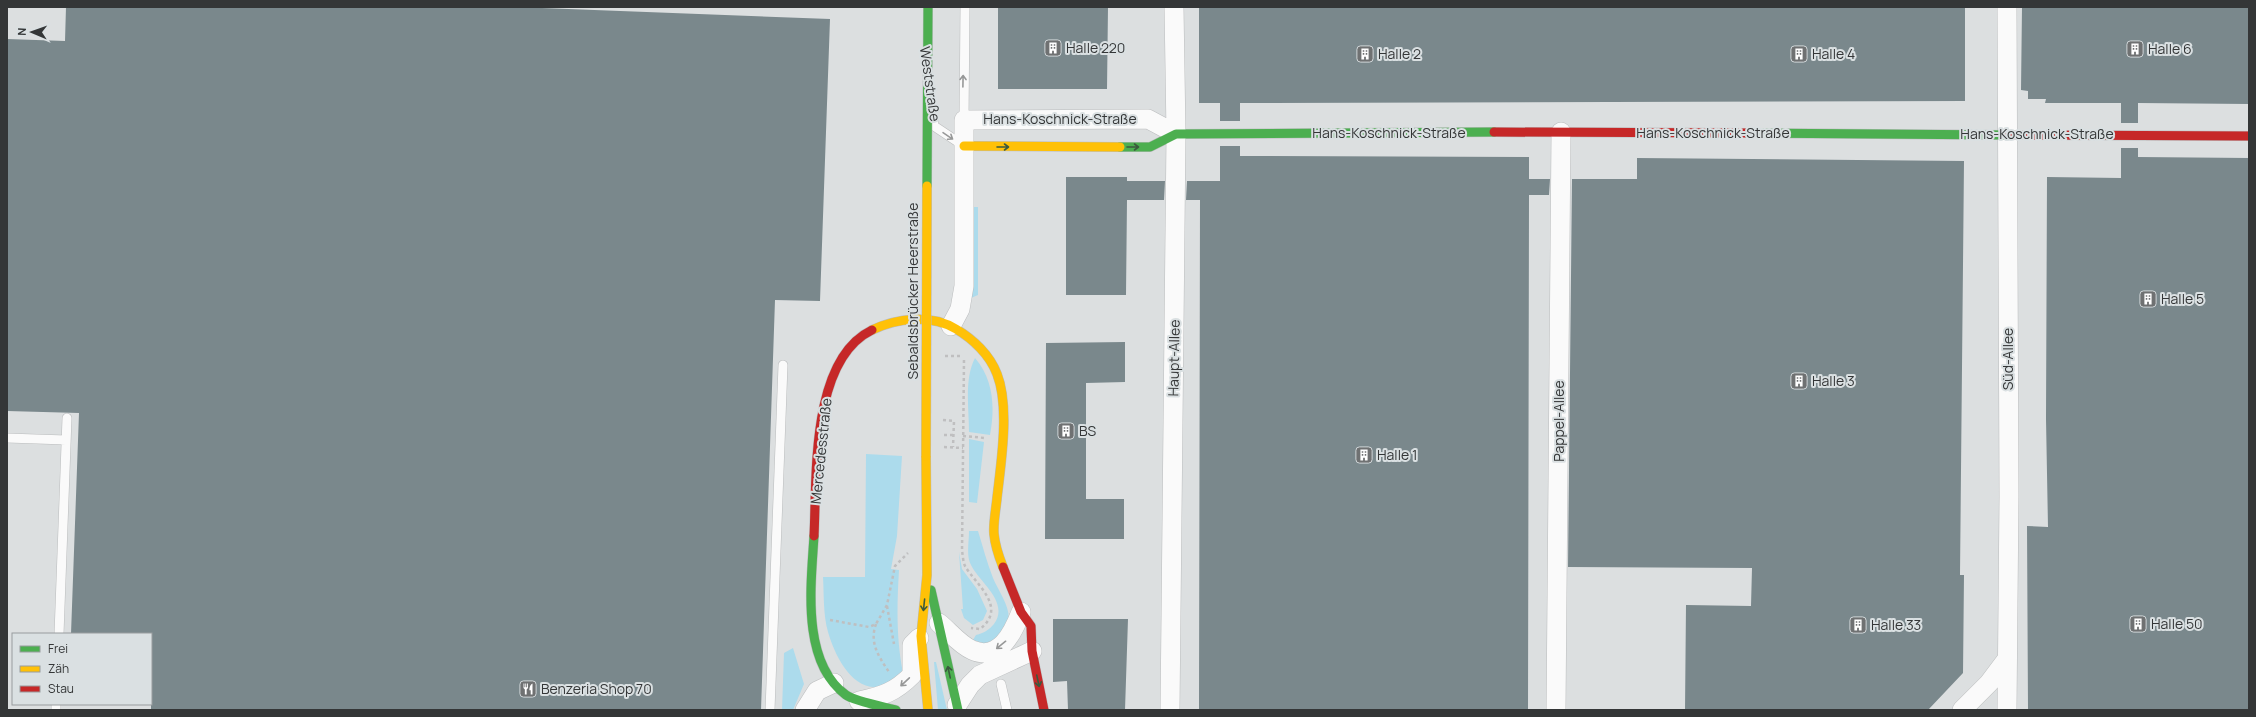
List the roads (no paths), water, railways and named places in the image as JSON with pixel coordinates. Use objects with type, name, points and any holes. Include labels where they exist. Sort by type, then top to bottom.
[{"type":"street","name":"Sebaldsbrücker Heerstraße","points":[[928,7],[926,456],[927,575],[921,636],[928,710]]},
{"type":"street","name":"Haupt-Allee","points":[[1170,710],[1176,134],[1174,7]]},
{"type":"street","name":"Süd-Allee","points":[[2006,7],[2009,496],[2007,710]]},
{"type":"street","name":"Hans-Koschnick-Straße","points":[[964,120],[1148,119],[1176,134]]},
{"type":"street","points":[[951,326],[960,309],[964,286],[964,120]]},
{"type":"street","name":"Hans-Koschnick-Straße","points":[[964,146],[1150,147],[1176,134],[1561,132],[2249,136]]},
{"type":"street","name":"Pappel-Allee","points":[[1556,710],[1561,132]]},
{"type":"street","name":"Mercedesstraße","points":[[896,710],[859,701],[847,696],[834,683],[819,658],[813,630],[812,556],[820,435],[824,401],[836,365],[862,335],[885,324],[912,320],[935,321],[951,326],[969,337],[988,358],[997,374],[1002,403],[1003,440],[994,534],[1002,564],[1021,612],[1031,626],[1033,638],[1032,651],[1044,710]]},
{"type":"street","name":"Sebaldsbrücker Heerstraße","points":[[927,575],[957,708]]},
{"type":"street","points":[[939,623],[972,650],[987,653],[1002,646],[1015,629],[1021,612]]},
{"type":"street","points":[[859,701],[879,697],[903,685],[912,676],[912,645],[921,636]]},
{"type":"street","points":[[957,708],[970,685],[980,675],[1032,651]]},
{"type":"street","points":[[1962,710],[1989,683],[2007,659]]},
{"type":"street","points":[[805,710],[817,691],[834,683]]},
{"type":"lane","name":"Weststraße","points":[[919,7],[934,126],[964,146]]},
{"type":"lane","name":"Weststraße","points":[[964,120],[965,7]]},
{"type":"lane","points":[[770,710],[783,365]]},
{"type":"lane","points":[[59,633],[67,418]]},
{"type":"lane","points":[[7,438],[66,440]]},
{"type":"lane","points":[[1001,684],[1007,710]]},
{"type":"place","name":"Halle 220","points":[[1053,48]]},
{"type":"place","name":"Halle 6","points":[[2135,49]]},
{"type":"place","name":"Halle 2","points":[[1365,54]]},
{"type":"place","name":"Halle 4","points":[[1799,54]]},
{"type":"place","name":"Halle 5","points":[[2148,299]]},
{"type":"place","name":"Halle 3","points":[[1799,381]]},
{"type":"place","name":"BS","points":[[1066,431]]},
{"type":"place","name":"Halle 1","points":[[1364,455]]},
{"type":"place","name":"Halle 50","points":[[2138,624]]},
{"type":"place","name":"Halle 33","points":[[1858,625]]},
{"type":"place","name":"Benzeria Shop 70","points":[[528,689]]}]
